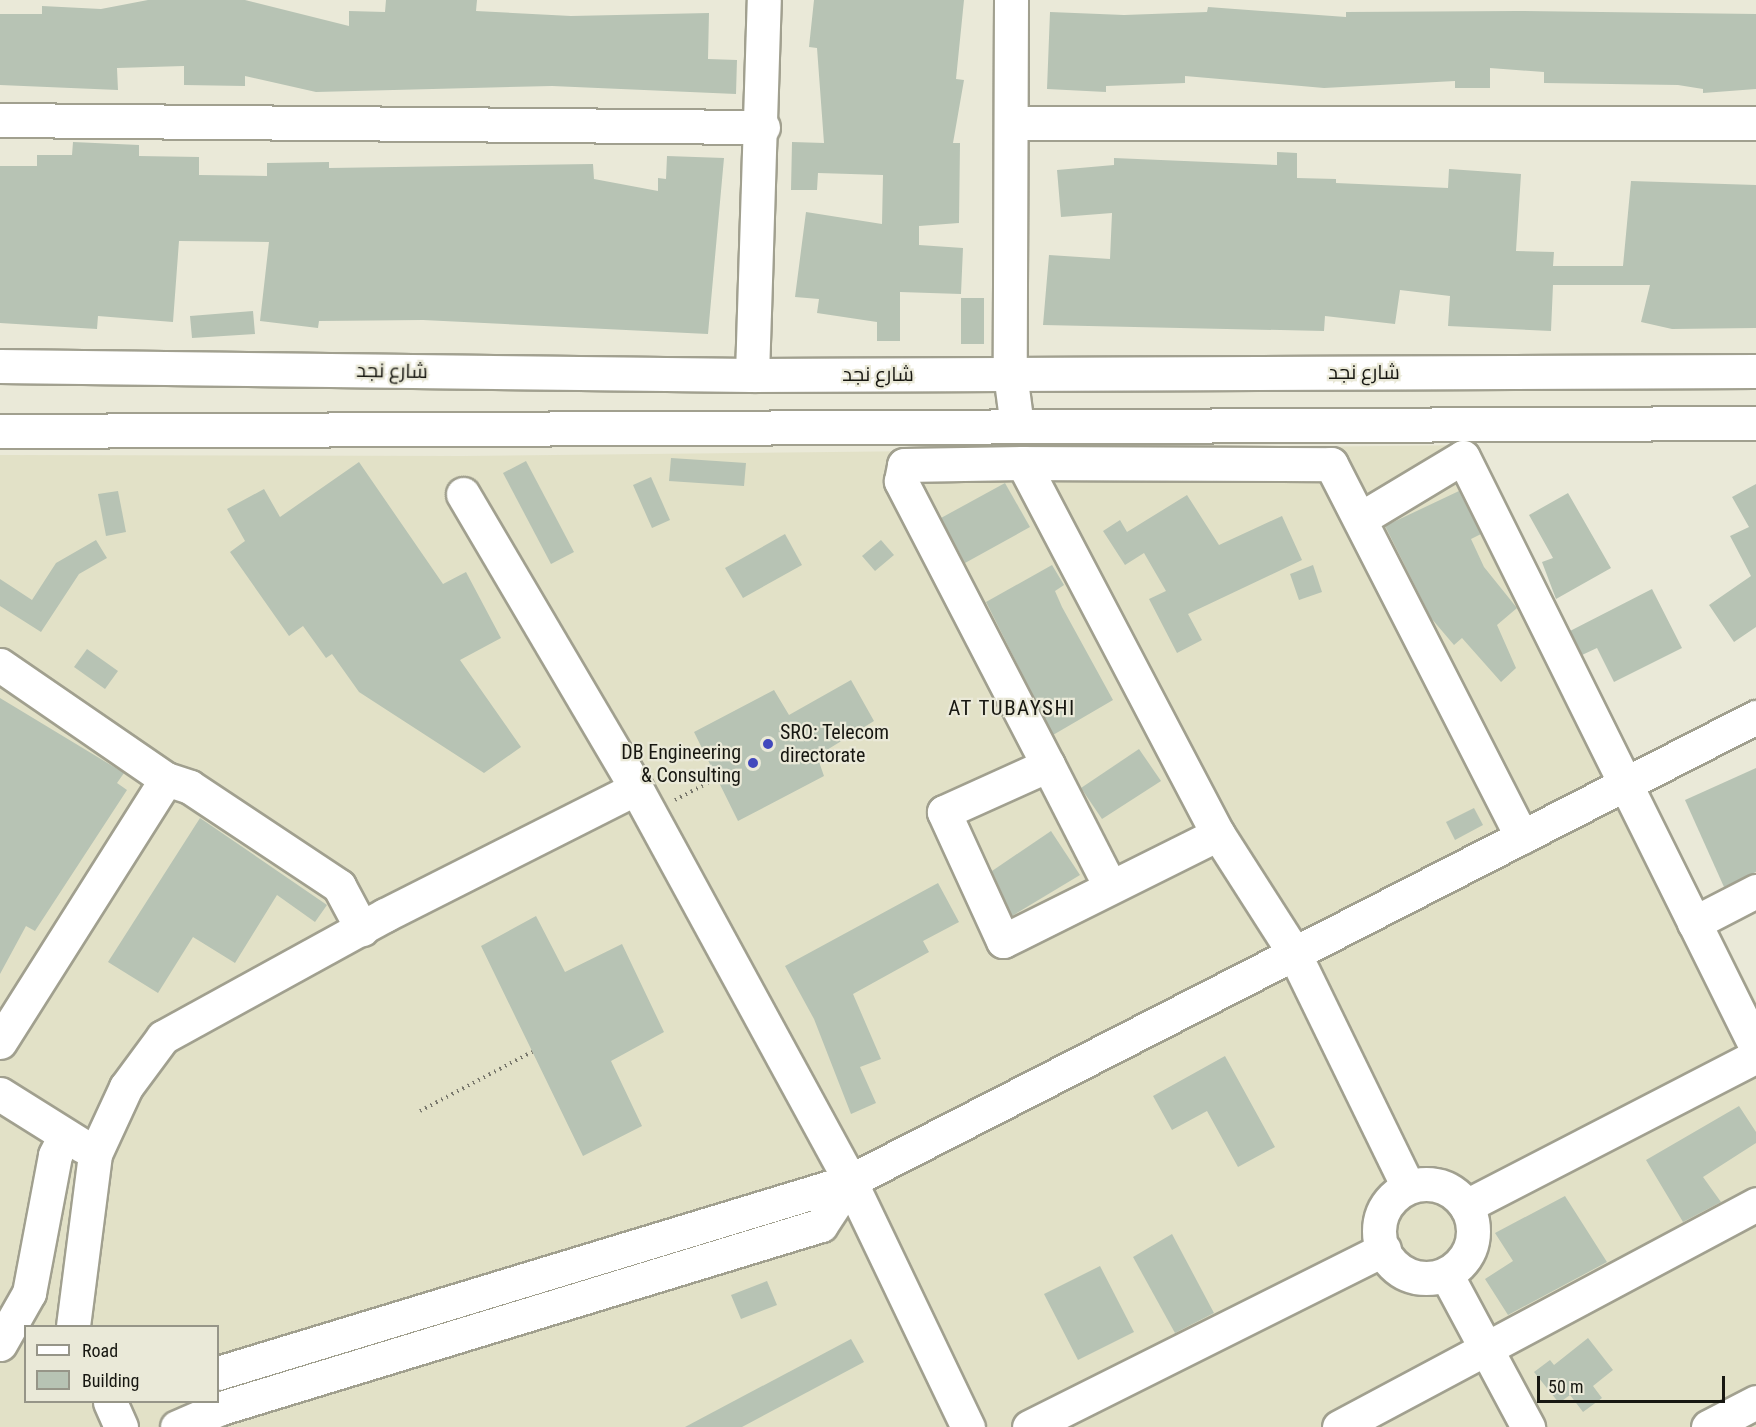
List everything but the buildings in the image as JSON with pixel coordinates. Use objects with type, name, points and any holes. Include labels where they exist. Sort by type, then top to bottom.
[{"type":"street","points":[[752,375],[762,128],[764,0]]},
{"type":"street","points":[[1011,0],[1010,373],[1017,426]]},
{"type":"street","points":[[0,120],[762,128]]},
{"type":"street","points":[[1012,123],[1756,123]]},
{"type":"street","name":"شارع نجد","points":[[0,366],[752,375],[1756,371]]},
{"type":"street","points":[[0,431],[1756,423]]},
{"type":"street","points":[[1360,519],[1463,456],[1756,1047]]},
{"type":"street","points":[[1023,463],[1218,834],[1294,954],[1408,1187]]},
{"type":"street","points":[[1108,884],[901,481],[904,465],[1331,464],[1522,837]]},
{"type":"street","points":[[463,494],[643,800],[850,1181],[968,1427]]},
{"type":"street","points":[[0,665],[166,778],[190,787],[339,886],[362,929]]},
{"type":"street","points":[[219,1373],[850,1181],[1756,717]]},
{"type":"street","points":[[1048,765],[944,812],[1002,941],[1108,884],[1218,834]]},
{"type":"street","points":[[0,1042],[166,778]]},
{"type":"street","points":[[73,1325],[94,1154],[126,1087],[163,1037],[362,929],[643,800]]},
{"type":"street","points":[[1695,923],[1756,891]]},
{"type":"street","points":[[1466,1206],[1756,1056]]},
{"type":"street","points":[[0,1094],[94,1154]]},
{"type":"street","points":[[0,1344],[29,1293],[55,1155],[65,1135]]},
{"type":"street","points":[[177,1427],[221,1408],[821,1225],[850,1181]]},
{"type":"street","points":[[1434,1184],[1466,1206],[1472,1245],[1446,1274],[1407,1273],[1383,1249],[1382,1217],[1408,1187],[1434,1184]]},
{"type":"street","points":[[1339,1427],[1489,1350],[1756,1204]]},
{"type":"street","points":[[1029,1427],[1383,1249]]},
{"type":"street","points":[[1446,1274],[1489,1350],[1528,1427]]},
{"type":"street","points":[[0,1356],[24,1353]]},
{"type":"street","points":[[1722,1424],[1756,1402]]},
{"type":"street","points":[[111,1403],[121,1427]]},
{"type":"path","points":[[643,800],[717,778]]},
{"type":"path","points":[[420,1111],[532,1052]]},
{"type":"shaded area","points":[[1473,445],[1756,1002],[1756,1427],[0,1427],[0,455],[462,456]]},
{"type":"place","name":"SRO: Telecom directorate","points":[[768,744]]},
{"type":"place","name":"DB Engineering & Consulting","points":[[753,763]]},
{"type":"district","name":"AT TUBAYSHI","points":[[1012,708]]}]
